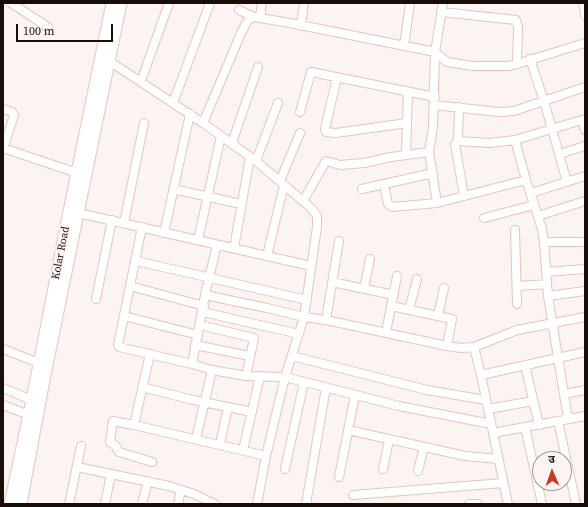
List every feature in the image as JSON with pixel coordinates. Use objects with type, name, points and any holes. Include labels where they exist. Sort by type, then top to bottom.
[{"type":"main road","name":"Kolar Road","points":[[21,504],[74,212],[105,58],[112,3]]},
{"type":"main road","name":"Kolar Road","points":[[10,504],[39,363],[74,212],[77,172],[105,58],[121,3]]},
{"type":"street","points":[[11,3],[48,27]]},
{"type":"street","points":[[141,81],[169,3]]},
{"type":"street","points":[[173,104],[210,3]]},
{"type":"street","points":[[203,123],[242,31],[254,19],[262,3]]},
{"type":"street","points":[[301,26],[304,3]]},
{"type":"street","points":[[404,46],[410,3]]},
{"type":"street","points":[[437,202],[429,152],[433,127],[435,52],[442,12],[442,3]]},
{"type":"street","points":[[583,3],[585,15]]},
{"type":"street","points":[[239,10],[254,19],[301,26],[435,52],[447,62],[473,66],[508,66],[585,43]]},
{"type":"street","points":[[442,12],[516,20],[518,27],[517,64]]},
{"type":"street","points":[[105,58],[232,143],[303,201],[317,216],[317,228],[304,317],[285,377],[266,456],[257,504],[263,504]]},
{"type":"street","points":[[530,59],[544,101],[566,182]]},
{"type":"street","points":[[232,143],[258,67]]},
{"type":"street","points":[[300,112],[311,72],[408,92],[434,101],[459,107],[499,112],[514,111],[585,87]]},
{"type":"street","points":[[337,77],[325,128],[326,132],[336,133],[407,123]]},
{"type":"street","points":[[406,155],[408,92]]},
{"type":"street","points":[[234,248],[241,204],[253,159],[278,103]]},
{"type":"street","points":[[459,107],[458,141],[455,144],[464,196]]},
{"type":"street","points":[[3,109],[12,112],[14,115],[3,148],[77,172]]},
{"type":"street","points":[[164,233],[190,114]]},
{"type":"street","points":[[458,141],[490,143],[515,140],[583,119],[585,130]]},
{"type":"street","points":[[124,223],[144,123]]},
{"type":"street","points":[[267,256],[282,183],[300,133]]},
{"type":"street","points":[[198,240],[221,136]]},
{"type":"street","points":[[515,140],[542,229],[548,296],[568,420]]},
{"type":"street","points":[[559,154],[585,146]]},
{"type":"street","points":[[303,201],[326,161],[342,165],[364,163],[391,157],[429,152]]},
{"type":"street","points":[[362,189],[433,173]]},
{"type":"street","points":[[531,193],[585,176]]},
{"type":"street","points":[[384,184],[388,204],[392,207],[437,202],[526,180]]},
{"type":"street","points":[[173,188],[241,204]]},
{"type":"street","points":[[538,216],[585,201]]},
{"type":"street","points":[[484,218],[534,204]]},
{"type":"street","points":[[74,212],[311,266]]},
{"type":"street","points":[[96,299],[112,220]]},
{"type":"street","points":[[142,227],[118,346],[212,370],[246,376],[285,377],[399,406],[491,424]]},
{"type":"street","points":[[515,230],[517,304]]},
{"type":"street","points":[[326,320],[339,241]]},
{"type":"street","points":[[544,242],[585,242]]},
{"type":"street","points":[[192,364],[205,295],[218,244]]},
{"type":"street","points":[[364,289],[370,259]]},
{"type":"street","points":[[136,261],[307,300]]},
{"type":"street","points":[[546,272],[585,268]]},
{"type":"street","points":[[386,332],[397,276]]},
{"type":"street","points":[[409,310],[417,280]]},
{"type":"street","points":[[332,282],[394,295]]},
{"type":"street","points":[[517,286],[547,284]]},
{"type":"street","points":[[130,286],[203,309],[299,334]]},
{"type":"street","points":[[438,316],[444,288]]},
{"type":"street","points":[[548,296],[585,291]]},
{"type":"street","points":[[205,295],[304,317],[326,320],[446,346],[462,348],[474,348],[517,330],[585,316]]},
{"type":"street","points":[[391,306],[452,319],[446,346]]},
{"type":"street","points":[[124,316],[198,334]]},
{"type":"street","points":[[246,376],[256,324]]},
{"type":"street","points":[[200,325],[254,338]]},
{"type":"street","points":[[195,345],[250,356]]},
{"type":"street","points":[[474,348],[508,504]]},
{"type":"street","points":[[3,349],[39,363]]},
{"type":"street","points":[[481,375],[585,352]]},
{"type":"street","points":[[134,425],[150,354]]},
{"type":"street","points":[[292,356],[427,390],[486,400]]},
{"type":"street","points":[[525,365],[539,425]]},
{"type":"street","points":[[196,439],[212,370]]},
{"type":"street","points":[[243,450],[260,376]]},
{"type":"street","points":[[285,469],[304,382]]},
{"type":"street","points":[[142,387],[189,399],[252,412]]},
{"type":"street","points":[[3,388],[32,400]]},
{"type":"street","points":[[306,504],[326,388]]},
{"type":"street","points":[[564,394],[585,390]]},
{"type":"street","points":[[339,477],[355,395]]},
{"type":"street","points":[[488,409],[533,401]]},
{"type":"street","points":[[3,405],[29,414]]},
{"type":"street","points":[[220,444],[228,407]]},
{"type":"street","points":[[493,433],[585,416]]},
{"type":"street","points":[[152,462],[119,452],[115,445],[110,442],[113,420],[266,456]]},
{"type":"street","points":[[558,421],[576,504]]},
{"type":"street","points":[[525,427],[542,504]]},
{"type":"street","points":[[348,430],[465,456],[498,459]]},
{"type":"street","points":[[383,469],[389,440]]},
{"type":"street","points":[[69,504],[81,446]]},
{"type":"street","points":[[418,472],[424,447]]},
{"type":"street","points":[[77,467],[181,490],[194,494],[215,504]]},
{"type":"street","points":[[105,504],[111,474]]},
{"type":"street","points":[[142,504],[148,482]]},
{"type":"street","points":[[353,495],[503,483]]},
{"type":"street","points":[[178,504],[181,490]]},
{"type":"street","points":[[469,504],[478,504]]}]
